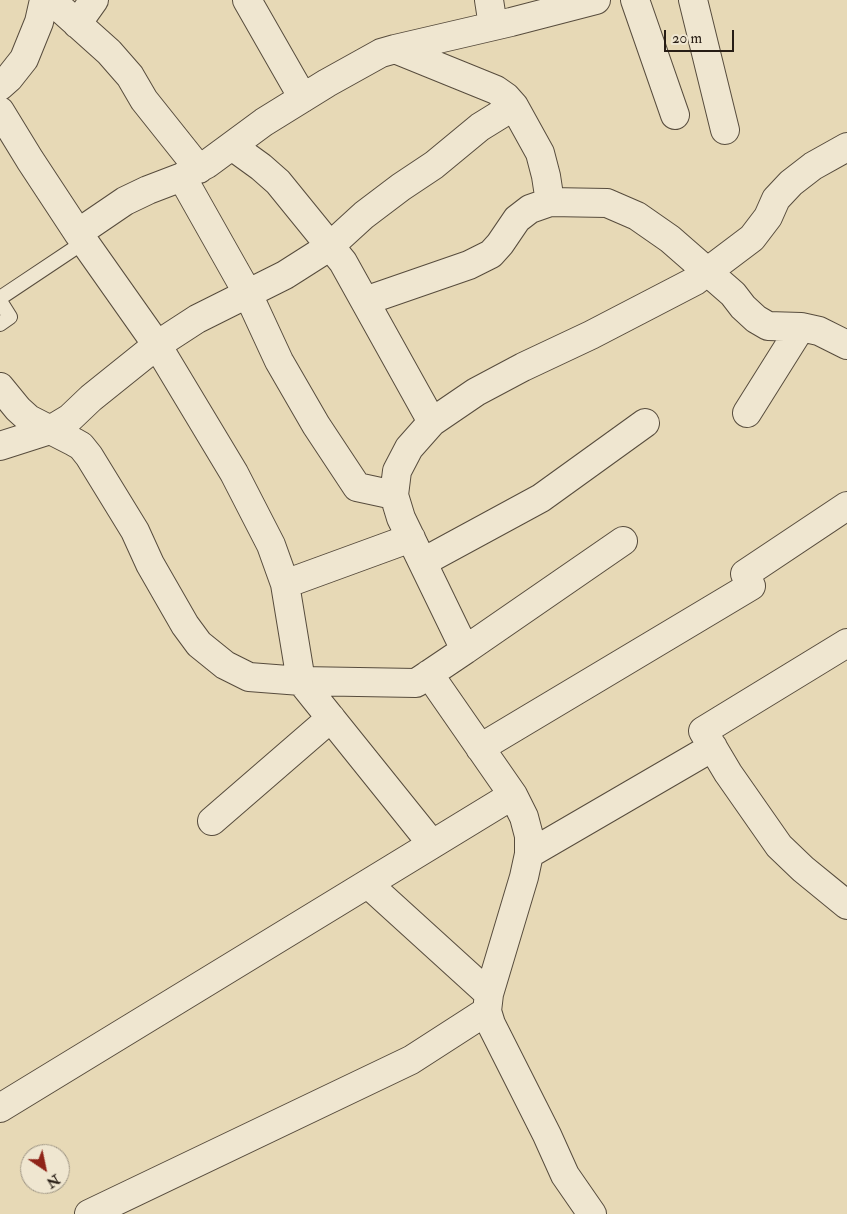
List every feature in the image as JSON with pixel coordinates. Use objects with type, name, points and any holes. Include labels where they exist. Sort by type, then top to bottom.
[{"type":"street","points":[[0,86],[24,59],[39,22],[44,0]]},
{"type":"street","points":[[51,0],[114,58],[130,76],[191,173],[278,360],[316,425],[357,487],[394,495]]},
{"type":"street","points":[[77,24],[94,0]]},
{"type":"street","points":[[247,0],[303,98]]},
{"type":"street","points":[[489,0],[493,26]]},
{"type":"street","points":[[635,0],[675,115]]},
{"type":"street","points":[[693,0],[725,130]]},
{"type":"street","points":[[81,238],[125,202],[148,190],[191,173],[264,122],[356,66],[381,53],[589,1]]},
{"type":"street","points":[[395,49],[496,90],[506,97],[514,106],[540,153],[550,202]]},
{"type":"street","points":[[0,446],[50,430],[70,418],[91,398],[157,345],[198,320],[285,275],[330,247],[364,215],[434,165],[480,127],[514,106]]},
{"type":"street","points":[[0,111],[81,238],[157,345],[234,472],[271,545],[285,584],[301,681],[432,844]]},
{"type":"street","points":[[232,146],[278,182],[343,262],[432,422]]},
{"type":"street","points":[[465,650],[401,518],[394,495],[396,471],[409,448],[432,422],[476,392],[523,367],[600,331],[695,281],[752,238],[768,217],[776,199],[791,183],[813,166],[847,147]]},
{"type":"street","points":[[365,301],[469,265],[491,254],[517,218],[530,208],[550,202],[607,203],[637,216],[670,239],[733,294],[742,307],[756,319],[768,326],[801,327],[818,331],[847,345]]},
{"type":"street","points":[[748,413],[801,327]]},
{"type":"street","points":[[0,387],[29,419],[81,446],[135,531],[150,564],[185,625],[199,644],[224,665],[249,677],[301,681],[416,683],[623,540]]},
{"type":"street","points":[[423,562],[541,498],[645,424]]},
{"type":"street","points":[[480,748],[752,586],[745,574],[847,506]]},
{"type":"street","points":[[285,584],[411,538]]},
{"type":"street","points":[[847,643],[703,731],[728,774],[779,846],[803,869],[847,905]]},
{"type":"street","points":[[429,674],[513,795],[524,817],[529,836],[529,854],[488,1002],[492,1024],[565,1175],[592,1214]]},
{"type":"street","points":[[212,821],[331,718]]},
{"type":"street","points":[[529,854],[713,747]]},
{"type":"street","points":[[0,1108],[513,795]]},
{"type":"street","points":[[368,884],[488,1002]]},
{"type":"street","points":[[89,1214],[411,1060],[488,1002]]},
{"type":"lane","points":[[0,324],[10,317],[0,300],[81,238]]}]
